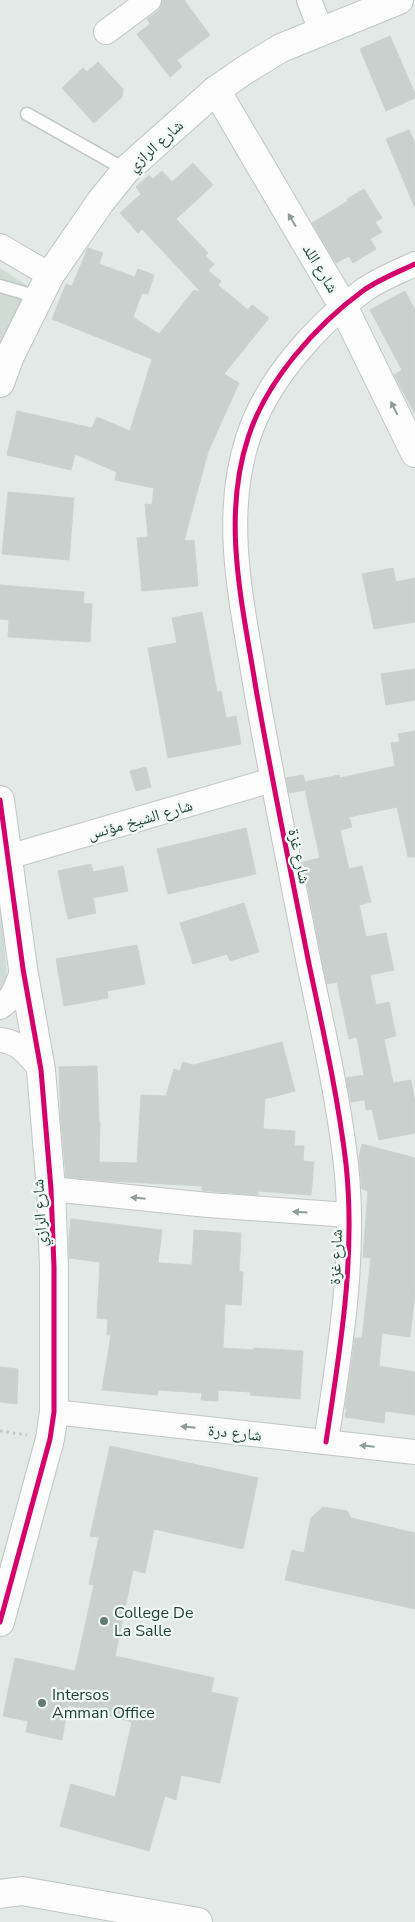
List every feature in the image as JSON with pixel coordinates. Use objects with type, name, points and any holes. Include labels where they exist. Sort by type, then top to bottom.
[{"type":"street","points":[[106,32],[149,0]]},
{"type":"street","points":[[308,0],[321,31]]},
{"type":"street","name":"شارع الرازي","points":[[0,383],[10,356],[44,286],[101,201],[126,170],[216,90],[245,70],[281,48],[400,0]]},
{"type":"street","name":"شارع اللد","points":[[216,90],[343,306],[415,452]]},
{"type":"street","points":[[0,246],[44,286]]},
{"type":"street","name":"شارع غزة","points":[[326,1442],[342,1343],[348,1274],[349,1215],[346,1164],[334,1093],[272,780],[235,555],[240,468],[248,438],[260,407],[281,374],[309,340],[343,306],[367,288],[415,264]]},
{"type":"street","name":"شارع الشيخ مؤنس","points":[[4,859],[272,780]]},
{"type":"street","name":"شارع الرازي","points":[[0,800],[4,859],[41,1070],[51,1190],[54,1267],[54,1412],[47,1447],[0,1622]]},
{"type":"street","points":[[0,1007],[4,1005],[15,989],[23,969]]},
{"type":"street","points":[[0,1040],[19,1045],[41,1070]]},
{"type":"street","points":[[51,1190],[208,1205],[349,1215]]},
{"type":"street","name":"شارع درة","points":[[54,1412],[415,1452]]},
{"type":"street","points":[[7,1888],[198,1922]]},
{"type":"lane","points":[[27,114],[126,170]]},
{"type":"lane","points":[[0,286],[44,286]]},
{"type":"shaded area","points":[[0,268],[31,288],[0,374]]},
{"type":"shaded area","points":[[0,897],[9,1001],[0,1003]]},
{"type":"building","points":[[162,0],[184,0],[210,35],[177,60],[182,67],[170,77],[137,34],[150,24],[147,19],[158,11]]},
{"type":"building","points":[[390,36],[415,98],[386,111],[360,49]]},
{"type":"building","points":[[98,62],[123,89],[122,97],[94,123],[62,88],[83,68],[87,72]]},
{"type":"building","points":[[409,130],[415,143],[415,208],[386,139]]},
{"type":"building","points":[[193,163],[213,185],[176,219],[208,253],[205,256],[214,264],[208,271],[221,281],[218,285],[248,310],[252,305],[269,318],[224,374],[239,383],[208,452],[184,541],[194,540],[198,586],[142,591],[137,538],[148,537],[145,504],[152,505],[154,488],[115,480],[117,472],[75,454],[71,470],[7,455],[17,411],[92,428],[97,417],[130,431],[152,359],[52,319],[66,284],[72,286],[88,248],[103,253],[99,264],[135,277],[138,269],[154,275],[148,294],[142,293],[133,317],[159,334],[194,290],[201,292],[142,229],[138,233],[120,213],[141,194],[136,187],[149,175],[153,179],[162,171],[172,182]]},
{"type":"building","points":[[364,189],[382,218],[375,222],[382,232],[370,239],[376,249],[353,263],[349,256],[336,263],[312,223]]},
{"type":"building","points":[[405,291],[415,310],[415,414],[394,375],[402,370],[370,310]]},
{"type":"building","points":[[8,492],[74,498],[69,560],[2,554]]},
{"type":"building","points":[[393,568],[396,582],[415,578],[415,622],[374,629],[362,574]]},
{"type":"building","points":[[0,585],[84,592],[83,603],[92,604],[90,642],[8,637],[9,620],[0,619]]},
{"type":"building","points":[[202,612],[217,692],[221,691],[226,718],[236,716],[241,744],[168,758],[148,648],[177,643],[172,618]]},
{"type":"building","points":[[415,669],[415,700],[386,705],[381,674]]},
{"type":"building","points":[[415,731],[415,857],[408,857],[397,807],[349,817],[352,827],[340,830],[349,869],[362,866],[371,902],[359,905],[366,937],[386,933],[394,970],[370,975],[376,1005],[389,1002],[396,1036],[384,1039],[393,1083],[411,1080],[415,1103],[415,1133],[379,1140],[372,1109],[366,1110],[365,1100],[351,1102],[346,1078],[364,1075],[357,1037],[349,1039],[337,982],[327,984],[322,961],[303,862],[320,858],[305,790],[289,793],[286,778],[303,775],[305,782],[339,775],[340,778],[395,766],[391,743],[400,742],[398,734]]},
{"type":"building","points":[[146,767],[151,787],[136,791],[130,771]]},
{"type":"building","points":[[246,828],[256,874],[168,894],[157,849]]},
{"type":"building","points":[[91,864],[93,872],[123,866],[128,891],[93,898],[96,913],[68,919],[58,871]]},
{"type":"building","points":[[244,903],[259,952],[230,961],[227,954],[193,964],[180,923]]},
{"type":"building","points":[[137,945],[145,984],[107,991],[108,998],[64,1006],[56,959]]},
{"type":"building","points":[[282,1042],[295,1091],[265,1099],[263,1129],[295,1131],[294,1146],[304,1146],[303,1161],[314,1162],[311,1195],[258,1191],[258,1195],[202,1191],[202,1186],[66,1177],[59,1067],[97,1066],[100,1122],[99,1162],[137,1163],[141,1095],[166,1096],[174,1069],[180,1071],[183,1062],[193,1065]]},
{"type":"building","points":[[362,1144],[415,1158],[415,1293],[410,1337],[382,1333],[379,1366],[415,1372],[415,1415],[385,1411],[384,1423],[345,1417],[355,1338],[362,1338],[371,1258],[363,1257],[368,1191],[362,1189],[359,1157]]},
{"type":"building","points":[[71,1219],[162,1230],[158,1263],[192,1265],[194,1230],[241,1233],[239,1271],[243,1272],[241,1305],[225,1304],[223,1348],[303,1351],[300,1399],[250,1395],[251,1392],[218,1390],[218,1401],[201,1400],[202,1393],[158,1390],[157,1395],[102,1390],[111,1335],[107,1335],[108,1319],[97,1318],[100,1262],[69,1258]]},
{"type":"building","points":[[0,1367],[18,1369],[17,1404],[0,1402]]},
{"type":"building","name":"College De La Salle","points":[[110,1446],[258,1478],[243,1549],[154,1529],[145,1573],[133,1570],[115,1656],[214,1678],[211,1692],[238,1698],[220,1783],[181,1775],[176,1800],[165,1796],[149,1851],[60,1826],[71,1784],[115,1797],[132,1722],[68,1705],[62,1740],[26,1732],[28,1721],[3,1716],[15,1658],[75,1671],[94,1585],[89,1584],[99,1537],[90,1536]]},
{"type":"building","points":[[323,1507],[347,1511],[351,1518],[415,1533],[415,1609],[285,1580],[292,1550],[304,1553],[311,1518]]},
{"type":"cycle path","points":[[326,1442],[341,1338],[348,1269],[349,1199],[346,1164],[325,1039],[275,792],[245,627],[237,564],[236,500],[240,469],[248,438],[256,417],[280,375],[311,337],[346,304],[364,290],[415,264]]},
{"type":"cycle path","points":[[0,800],[23,969],[41,1070],[51,1189],[54,1267],[54,1412],[50,1439],[0,1622]]},
{"type":"place","name":"College De La Salle","points":[[104,1621]]},
{"type":"place","name":"Intersos Amman Office","points":[[42,1703]]}]
